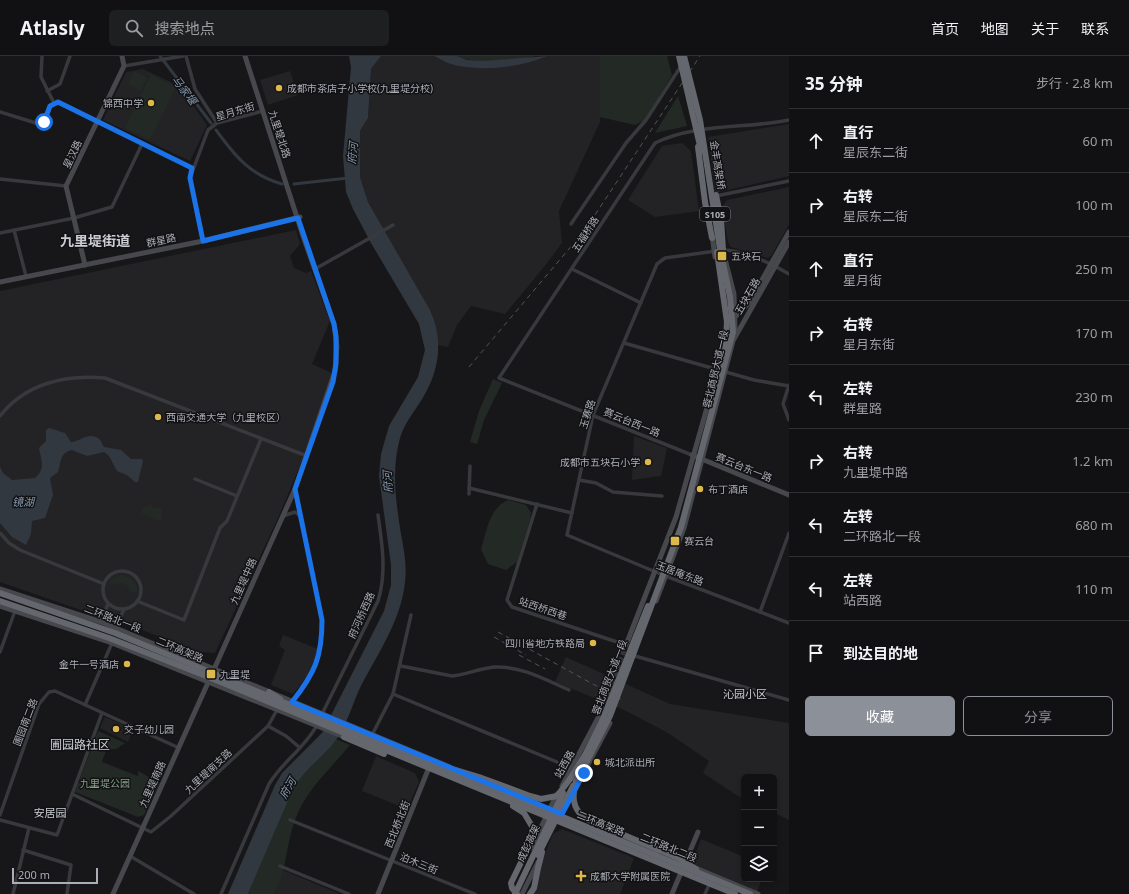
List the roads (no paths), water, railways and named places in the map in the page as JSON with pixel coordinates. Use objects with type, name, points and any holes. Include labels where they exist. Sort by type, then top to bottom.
[{"type":"highway","name":"金丰高架桥","points":[[678,56],[689,87],[730,297],[733,332],[722,371]]},
{"type":"highway","name":"金丰高架桥","points":[[686,56],[689,87]]},
{"type":"highway","points":[[689,87],[705,202],[712,238]]},
{"type":"highway","points":[[689,87],[698,96],[704,116],[720,219],[723,250]]},
{"type":"highway","name":"蓉北商贸大道一段","points":[[573,780],[610,716],[665,576],[701,460],[722,371]]},
{"type":"highway","name":"蓉北商贸大道一段","points":[[573,780],[602,721],[679,523],[722,371]]},
{"type":"highway","name":"二环高架路","points":[[0,593],[115,633],[430,761],[750,894]]},
{"type":"highway","name":"二环高架路","points":[[0,601],[109,638],[206,676],[735,894]]},
{"type":"highway","points":[[269,692],[305,709],[430,761],[479,776],[541,799],[557,796],[573,780]]},
{"type":"highway","points":[[343,736],[458,784],[488,792],[524,813],[533,828],[530,844],[511,883],[512,888],[517,894]]},
{"type":"highway","points":[[573,780],[574,805],[577,812],[584,818],[678,858],[719,882]]},
{"type":"highway","name":"成彭高架","points":[[517,894],[544,842],[573,780]]},
{"type":"highway","name":"成彭高架","points":[[517,894],[573,780]]},
{"type":"highway","points":[[530,894],[534,888],[544,842]]},
{"type":"main road","points":[[122,56],[124,66]]},
{"type":"main road","name":"九里堤北路","points":[[245,56],[299,217]]},
{"type":"main road","points":[[684,70],[686,56]]},
{"type":"main road","name":"星汉路","points":[[66,186],[124,66]]},
{"type":"main road","name":"蓉北商贸大道一段","points":[[626,645],[676,517],[692,455],[734,339],[734,294],[723,250],[705,129],[691,76]]},
{"type":"main road","name":"蓉北商贸大道一段","points":[[697,131],[714,252],[726,323],[722,371]]},
{"type":"main road","points":[[66,186],[85,265]]},
{"type":"main road","name":"群星路","points":[[0,282],[203,241],[299,217]]},
{"type":"main road","name":"九里堤中路","points":[[209,682],[295,489],[333,382],[337,355],[334,324],[299,217]]},
{"type":"main road","name":"五块石路","points":[[734,339],[789,232]]},
{"type":"main road","name":"五块石路","points":[[725,331],[735,316],[749,303],[789,242]]},
{"type":"main road","name":"赛云台东一路","points":[[692,455],[789,495]]},
{"type":"main road","name":"蓉北商贸大道一段","points":[[635,656],[665,576]]},
{"type":"main road","name":"二环路北一段","points":[[0,589],[101,622],[346,724],[430,761],[550,809]]},
{"type":"main road","points":[[0,606],[112,643],[546,818]]},
{"type":"main road","name":"九里堤南路","points":[[113,894],[209,682]]},
{"type":"main road","name":"站西路","points":[[508,894],[550,809],[598,718]]},
{"type":"main road","points":[[522,894],[557,823],[610,723]]},
{"type":"main road","name":"西北桥北街","points":[[378,894],[428,770],[430,761]]},
{"type":"main road","name":"二环路北二段","points":[[550,809],[758,894]]},
{"type":"main road","name":"二环路北二段","points":[[546,818],[730,894]]},
{"type":"main road","points":[[672,894],[698,832]]},
{"type":"street","points":[[42,56],[41,76],[46,91],[54,103]]},
{"type":"street","points":[[46,91],[60,84],[70,56]]},
{"type":"street","points":[[124,66],[182,56]]},
{"type":"street","points":[[186,56],[195,89],[218,123]]},
{"type":"street","points":[[571,224],[626,143],[646,120],[684,70],[686,56]]},
{"type":"street","name":"蓉北商贸大道一段","points":[[689,87],[697,131]]},
{"type":"street","points":[[0,112],[39,124],[44,122],[50,106],[58,102],[192,168]]},
{"type":"street","name":"星月东街","points":[[203,241],[190,178],[192,168],[208,130],[218,123],[263,112]]},
{"type":"street","name":"五福桥路","points":[[499,378],[655,143],[664,138],[705,129],[789,120]]},
{"type":"street","points":[[0,233],[74,218],[112,207],[142,144]]},
{"type":"street","points":[[0,179],[66,186]]},
{"type":"street","points":[[714,197],[789,181]]},
{"type":"street","points":[[315,268],[392,225]]},
{"type":"street","points":[[14,230],[26,276]]},
{"type":"street","points":[[723,250],[732,251],[773,265],[789,274]]},
{"type":"street","name":"玉赛路","points":[[567,535],[593,415],[659,261],[665,258],[723,250]]},
{"type":"street","points":[[572,269],[641,303]]},
{"type":"street","points":[[624,343],[754,380],[789,385],[783,404],[789,420]]},
{"type":"street","points":[[0,416],[17,398],[40,385],[59,380],[90,376],[105,378],[307,456]]},
{"type":"street","name":"赛云台西一路","points":[[499,378],[692,455]]},
{"type":"street","points":[[138,601],[184,620],[220,528],[227,521],[261,438]]},
{"type":"street","points":[[469,494],[470,466]]},
{"type":"street","points":[[196,479],[237,496]]},
{"type":"street","points":[[578,480],[596,483],[613,492],[662,496]]},
{"type":"street","points":[[469,488],[572,513]]},
{"type":"street","points":[[292,702],[309,680],[322,642],[322,620],[295,489]]},
{"type":"street","name":"站西桥西巷","points":[[537,504],[508,600],[509,604],[512,607],[626,645]]},
{"type":"street","points":[[282,516],[295,512],[302,519]]},
{"type":"street","name":"府河桥西路","points":[[323,715],[378,601],[382,586],[384,566],[378,514]]},
{"type":"street","points":[[0,533],[9,543],[20,550],[104,584]]},
{"type":"street","points":[[760,612],[789,533]]},
{"type":"street","name":"玉居庵东路","points":[[567,535],[654,572],[789,623]]},
{"type":"street","points":[[121,572],[133,575],[140,585],[141,590],[138,601],[133,606],[124,609],[115,608],[108,604],[103,594],[104,584],[109,576],[121,572]]},
{"type":"street","points":[[101,622],[108,604]]},
{"type":"street","points":[[116,628],[124,609]]},
{"type":"street","points":[[0,652],[15,611]]},
{"type":"street","points":[[372,735],[393,694],[401,666],[411,615]]},
{"type":"street","points":[[85,705],[112,643]]},
{"type":"street","points":[[635,656],[789,700]]},
{"type":"street","points":[[401,666],[452,676],[486,668],[510,668],[530,674],[570,690]]},
{"type":"street","name":"圃园南二路","points":[[0,815],[39,704],[49,692],[55,692],[179,748]]},
{"type":"street","points":[[393,694],[557,762]]},
{"type":"street","name":"九里堤南支路","points":[[142,828],[151,832],[171,816],[268,726],[277,710]]},
{"type":"street","points":[[0,820],[57,835],[102,713]]},
{"type":"street","points":[[268,726],[286,736],[299,748]]},
{"type":"street","points":[[221,894],[269,784],[277,771],[308,739],[318,726]]},
{"type":"street","points":[[72,794],[142,828]]},
{"type":"street","name":"泊木三街","points":[[290,820],[475,894]]},
{"type":"street","points":[[13,894],[29,828]]},
{"type":"street","points":[[23,850],[70,865],[67,894]]},
{"type":"street","points":[[130,856],[194,894]]},
{"type":"street","points":[[280,866],[349,894]]},
{"type":"street","points":[[705,894],[708,885]]},
{"type":"water","name":"府河","points":[[349,56],[381,56],[371,69],[368,118],[360,131],[360,177],[368,202],[430,310],[437,331],[437,363],[430,384],[422,400],[411,415],[402,432],[397,450],[395,486],[406,570],[403,597],[399,611],[387,638],[359,690],[340,734],[331,746],[303,774],[294,787],[248,894],[228,894],[275,785],[282,773],[322,733],[384,611],[391,585],[391,565],[379,476],[381,454],[389,426],[418,377],[425,350],[419,324],[371,243],[346,192],[343,156],[351,67]]},
{"type":"water","points":[[434,56],[457,56],[467,60],[483,61],[547,56],[516,65],[481,68],[453,65]]},
{"type":"water","name":"镜湖","points":[[49,428],[65,433],[71,442],[88,436],[95,437],[100,440],[104,447],[121,450],[131,459],[142,459],[143,461],[138,482],[135,482],[127,475],[117,471],[109,456],[104,452],[87,456],[72,450],[65,453],[58,472],[50,478],[53,495],[45,518],[32,521],[31,534],[26,545],[12,537],[0,523],[0,467],[3,473],[12,480],[35,478],[41,471],[42,467],[39,448],[46,441],[46,430]]},
{"type":"waterway","name":"马家堰","points":[[160,56],[211,123]]},
{"type":"waterway","name":"马家堰","points":[[216,130],[237,156],[252,170],[282,184]]},
{"type":"waterway","name":"马家堰","points":[[294,184],[348,178]]},
{"type":"tunnel","points":[[598,718],[626,645]]},
{"type":"railway","points":[[469,367],[585,230],[700,56]]},
{"type":"railway","points":[[498,632],[622,700]]},
{"type":"railway","points":[[494,637],[526,655]]},
{"type":"railway","points":[[519,655],[545,669]]},
{"type":"place","name":"成都市茶店子小学校(九里堤分校)","points":[[279,88]]},
{"type":"place","name":"锦西中学","points":[[151,103]]},
{"type":"place","name":"五块石","points":[[722,256]]},
{"type":"place","name":"西南交通大学（九里校区）","points":[[158,417]]},
{"type":"place","name":"成都市五块石小学","points":[[648,462]]},
{"type":"place","name":"布丁酒店","points":[[700,489]]},
{"type":"place","name":"赛云台","points":[[675,541]]},
{"type":"place","name":"四川省地方铁路局","points":[[593,643]]},
{"type":"place","name":"金牛一号酒店","points":[[127,664]]},
{"type":"place","name":"九里堤","points":[[211,674]]},
{"type":"place","name":"交子幼儿园","points":[[116,729]]},
{"type":"place","name":"城北派出所","points":[[597,762]]},
{"type":"place","name":"成都大学附属医院","points":[[581,876]]},
{"type":"district","name":"九里堤街道","points":[[95,240]]},
{"type":"district","name":"沁园小区","points":[[745,693]]},
{"type":"district","name":"圃园路社区","points":[[80,744]]},
{"type":"district","name":"安居园","points":[[50,812]]},
{"type":"park label","name":"九里堤公园","points":[[105,783]]}]
